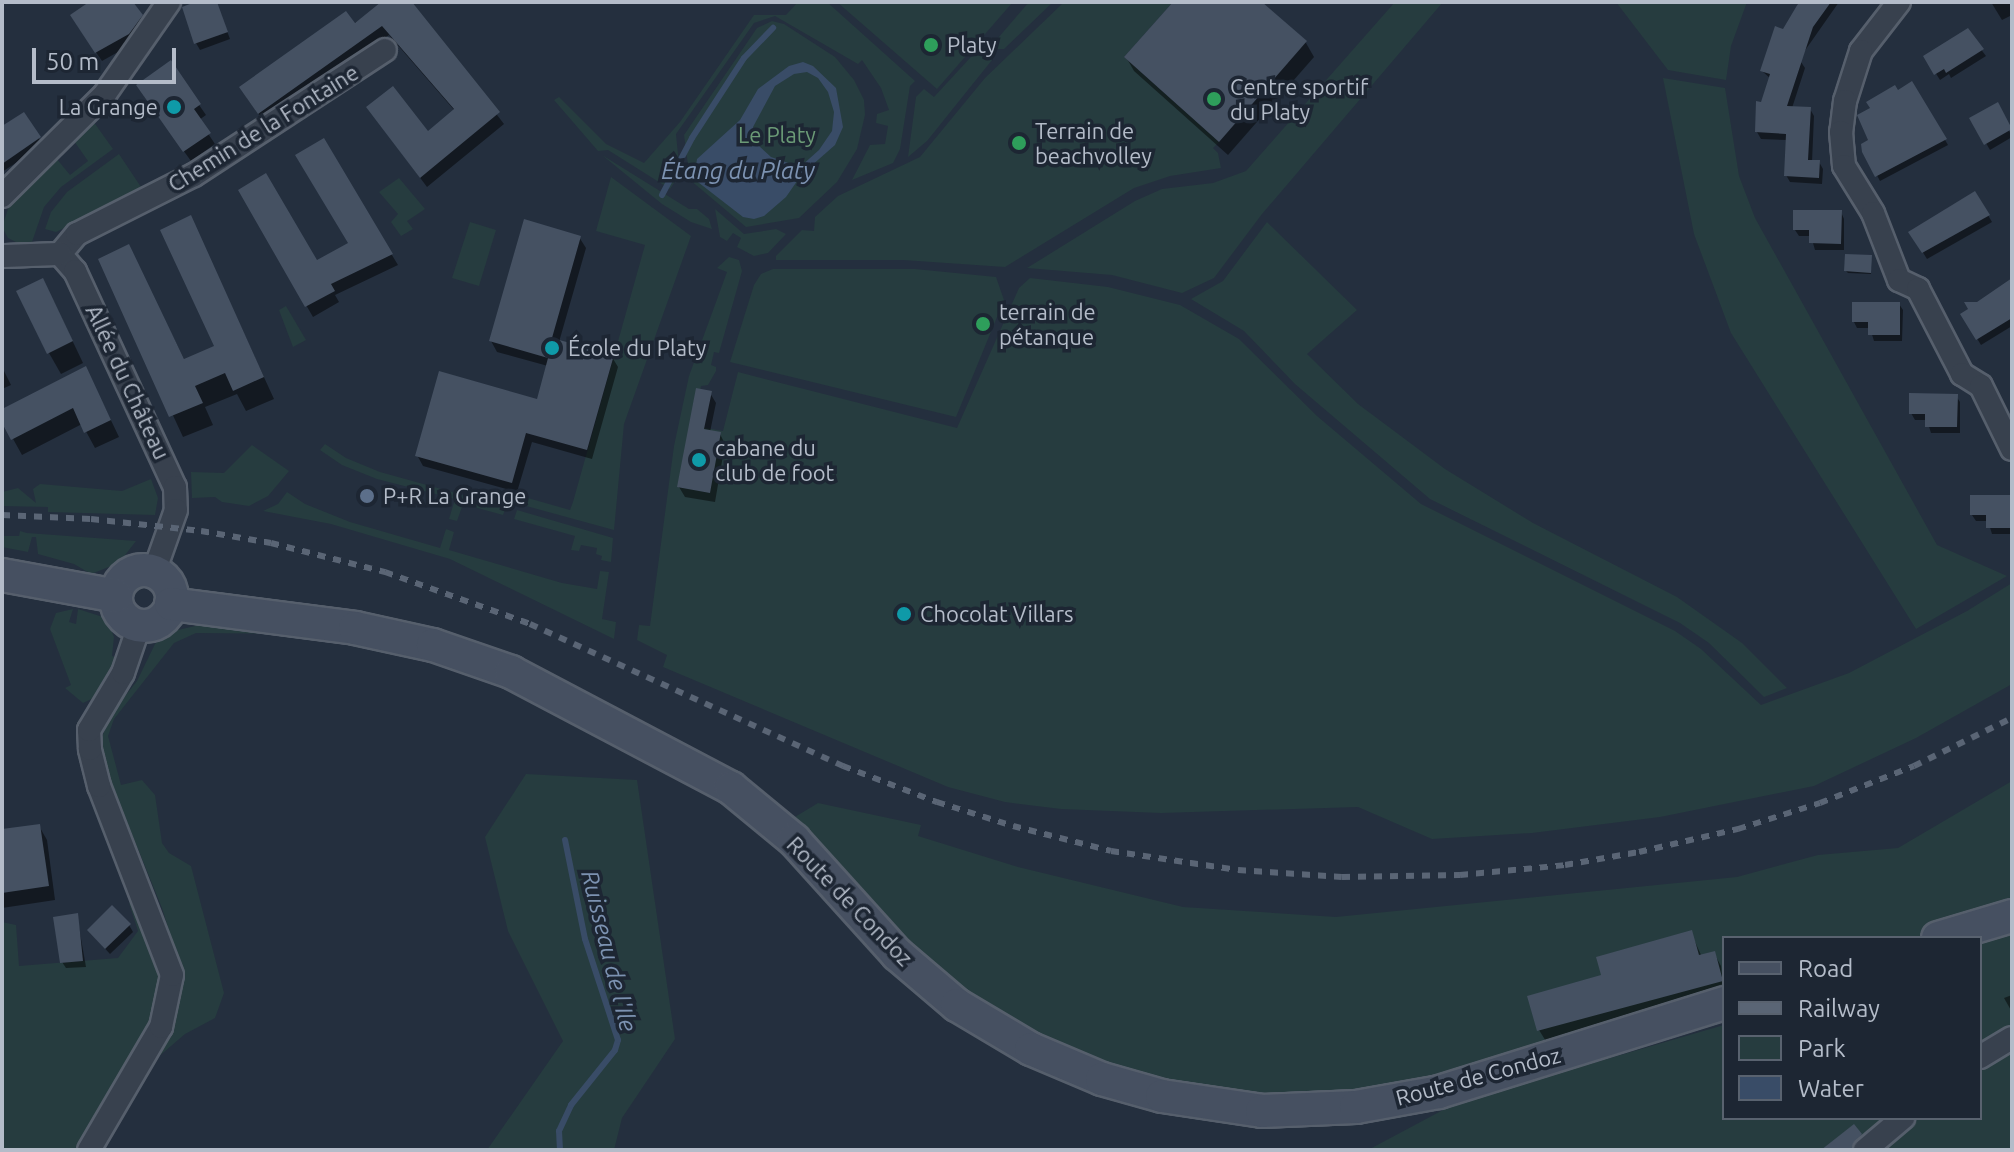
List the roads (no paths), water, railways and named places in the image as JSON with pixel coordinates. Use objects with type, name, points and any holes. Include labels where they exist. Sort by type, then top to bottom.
[{"type":"main road","points":[[154,572],[169,586],[171,604],[164,617],[154,624],[139,626],[123,616],[116,596],[120,584],[133,573],[154,572]]},
{"type":"main road","points":[[2,575],[116,596]]},
{"type":"main road","name":"Route de Condoz","points":[[171,604],[355,628],[433,645],[525,679],[731,788],[794,840],[897,954],[957,1005],[1031,1049],[1102,1079],[1162,1096],[1262,1111],[1356,1107],[1439,1092],[1722,1004]]},
{"type":"main road","points":[[1945,936],[2012,916]]},
{"type":"street","points":[[2,196],[105,94],[169,2]]},
{"type":"street","points":[[1899,2],[1868,41],[1857,63],[1843,117],[1844,166],[1873,213],[1899,280],[1918,289],[1962,374],[1981,386],[2012,449]]},
{"type":"street","name":"Chemin de la Fontaine","points":[[60,254],[77,234],[194,175],[385,50]]},
{"type":"street","points":[[2,256],[60,254]]},
{"type":"street","name":"Allée du Château","points":[[60,254],[75,271],[90,300],[175,487],[176,510],[154,572]]},
{"type":"street","points":[[89,1150],[161,1027],[172,975],[99,786],[90,749],[89,730],[123,673],[139,626]]},
{"type":"street","points":[[1982,1056],[2012,1038]]},
{"type":"street","points":[[1865,1150],[1901,1120]]},
{"type":"water","name":"Étang du Platy","points":[[803,62],[813,66],[836,88],[843,127],[835,145],[802,174],[786,197],[764,216],[754,219],[743,217],[694,179],[697,159],[740,120],[758,89],[789,66]],"holes":[[[807,72],[818,78],[828,92],[834,112],[832,131],[819,150],[800,167],[771,157],[759,146],[753,127],[775,86],[794,74]]]},
{"type":"waterway","points":[[662,195],[692,138],[744,58],[773,28]]},
{"type":"waterway","name":"Ruisseau de l'Ile","points":[[560,1150],[559,1131],[571,1105],[615,1050],[618,1040],[585,939],[565,840]]},
{"type":"railway","points":[[2,515],[91,519],[201,531],[271,543],[385,572],[530,624],[843,766],[937,802],[1013,826],[1111,851],[1238,870],[1342,877],[1460,875],[1565,865],[1639,852],[1738,829],[1820,803],[1914,766],[2012,718]]},
{"type":"place","name":"Platy","points":[[931,45]]},
{"type":"place","name":"Centre sportif du Platy","points":[[1214,99]]},
{"type":"place","name":"La Grange","points":[[174,107]]},
{"type":"place","name":"Terrain de beachvolley","points":[[1019,143]]},
{"type":"place","name":"terrain de pétanque","points":[[983,324]]},
{"type":"place","name":"École du Platy","points":[[552,348]]},
{"type":"place","name":"cabane du club de foot","points":[[699,460]]},
{"type":"place","name":"P+R La Grange","points":[[367,496]]},
{"type":"place","name":"Chocolat Villars","points":[[904,614]]},
{"type":"park label","name":"Le Platy","points":[[777,135]]}]
